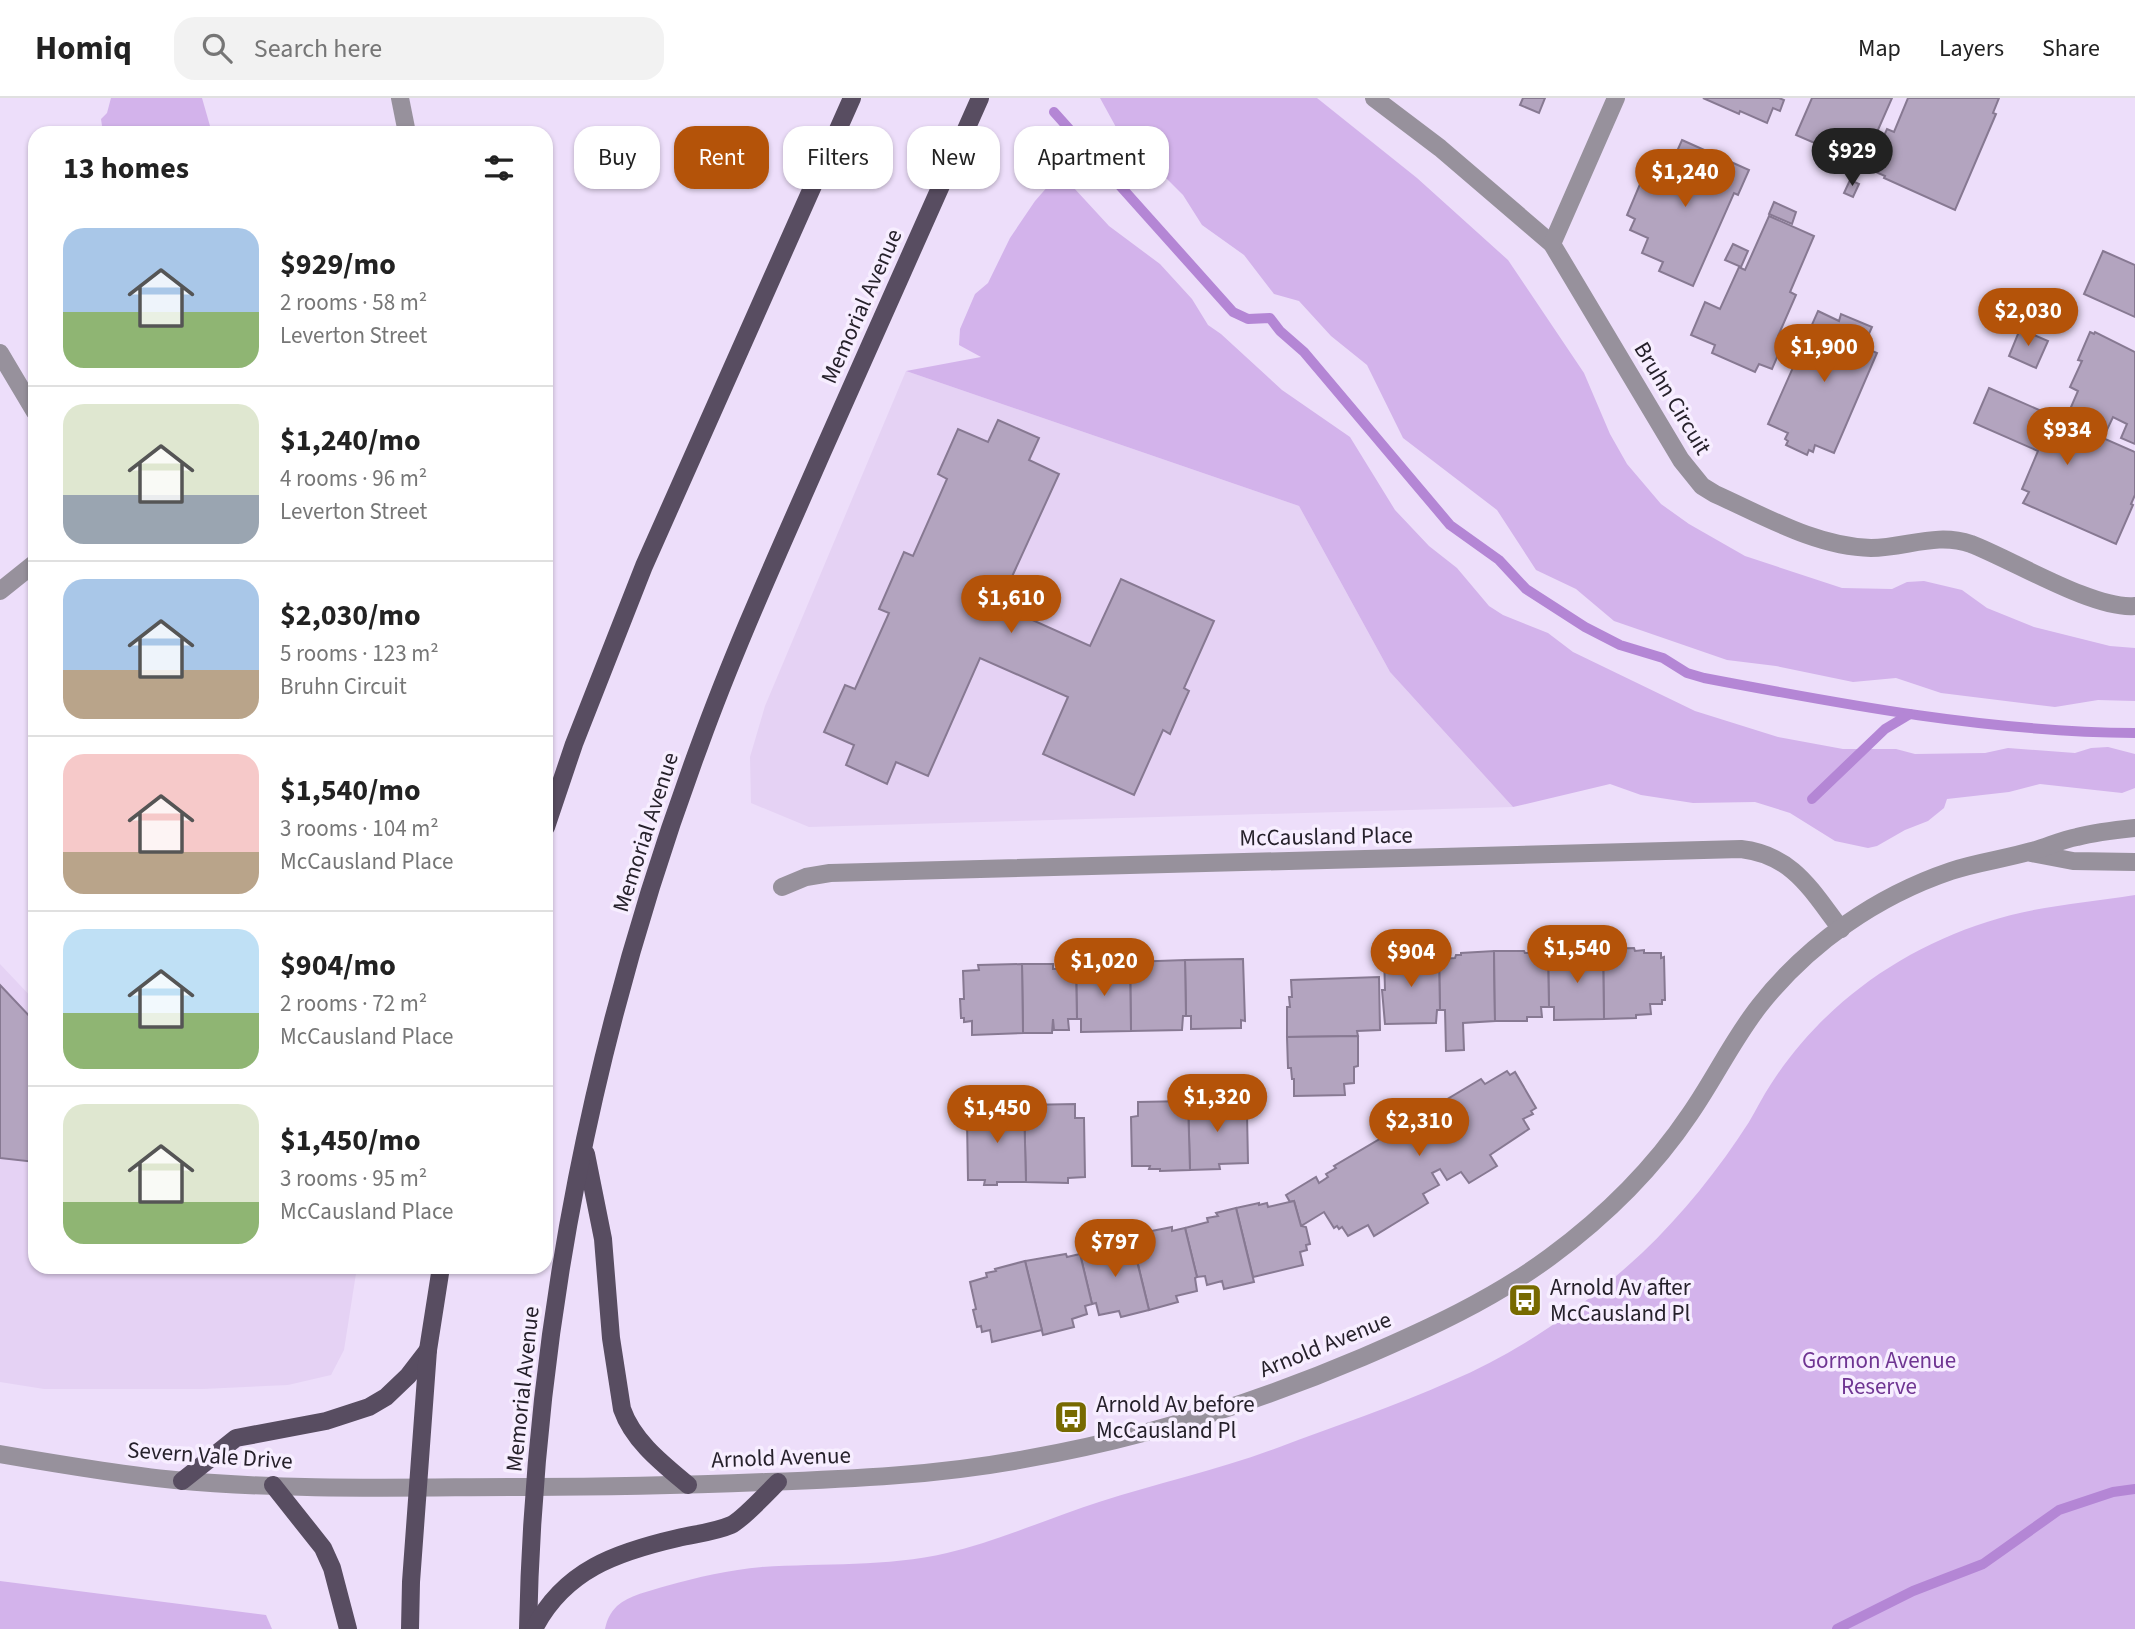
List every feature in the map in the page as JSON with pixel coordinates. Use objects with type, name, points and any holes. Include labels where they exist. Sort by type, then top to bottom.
[{"type":"main road","points":[[553,806],[574,744],[644,566],[852,98]]},
{"type":"main road","name":"Memorial Avenue","points":[[527,1629],[529,1568],[543,1400],[555,1310],[584,1143],[623,982],[662,853],[717,697],[979,98]]},
{"type":"main road","points":[[584,1143],[603,1239],[609,1325],[625,1419],[639,1439],[688,1485]]},
{"type":"main road","points":[[410,1629],[428,1350],[441,1274]]},
{"type":"main road","points":[[182,1481],[236,1438],[326,1421],[369,1407],[386,1397],[408,1376],[428,1350]]},
{"type":"main road","points":[[534,1629],[556,1595],[575,1577],[601,1562],[671,1539],[733,1525],[778,1482]]},
{"type":"main road","points":[[273,1485],[323,1548],[332,1569],[348,1629]]},
{"type":"street","points":[[400,98],[406,126]]},
{"type":"street","name":"Bruhn Circuit","points":[[1374,98],[1440,148],[1552,244],[1681,460],[1702,486],[1813,537],[1842,545],[1872,548],[1933,538],[1959,541],[2097,600],[2124,607],[2135,606]]},
{"type":"street","points":[[1552,244],[1616,98]]},
{"type":"street","points":[[0,353],[28,400]]},
{"type":"street","points":[[0,591],[28,569]]},
{"type":"street","name":"Arnold Avenue","points":[[418,1487],[688,1485],[929,1473],[1079,1449],[1205,1415],[1302,1382],[1453,1316],[1521,1277],[1565,1245],[1612,1204],[1667,1146],[1689,1116],[1738,1035],[1759,1006],[1800,961],[1880,902],[1955,870],[2028,852],[2073,837],[2135,828]]},
{"type":"street","name":"McCausland Place","points":[[782,887],[806,877],[830,873],[1741,849],[1772,856],[1785,863],[1796,872],[1841,929]]},
{"type":"street","name":"Arnold Avenue","points":[[2028,852],[2073,861],[2135,862]]},
{"type":"street","name":"Severn Vale Drive","points":[[0,1454],[182,1481],[418,1487]]},
{"type":"shaded area","points":[[906,371],[1299,506],[1390,672],[1513,807],[809,827],[751,803],[750,757],[765,706]]},
{"type":"shaded area","points":[[0,964],[28,994],[28,1274],[356,1274],[344,1350],[331,1375],[288,1385],[203,1389],[44,1389],[0,1382]]},
{"type":"green space","points":[[111,98],[202,98],[210,126],[102,126],[101,119],[107,113]]},
{"type":"green space","points":[[1100,98],[1317,98],[1417,178],[1508,260],[1584,373],[1610,434],[1627,464],[1661,504],[1689,524],[1745,556],[1842,588],[1892,589],[1907,582],[1924,581],[1962,590],[1987,608],[2034,627],[2110,646],[2135,648],[2135,701],[2098,700],[2055,707],[1941,693],[1896,678],[1853,682],[1776,666],[1727,660],[1614,621],[1576,589],[1536,570],[1497,510],[1403,438],[1367,365],[1331,336],[1299,301],[1274,294],[1244,255],[1202,225],[1183,195],[1169,181],[1169,126],[1115,126]]},
{"type":"green space","points":[[1046,189],[1075,189],[1109,226],[1160,264],[1192,299],[1208,325],[1282,390],[1350,437],[1395,510],[1429,546],[1457,568],[1489,606],[1503,615],[1548,633],[1573,652],[1695,711],[1778,737],[1843,749],[1896,749],[1915,754],[1985,753],[2008,748],[2075,753],[2108,747],[2135,754],[2135,788],[2122,793],[2040,784],[2009,792],[1947,799],[1944,808],[1928,821],[1868,848],[1835,841],[1790,813],[1755,802],[1693,803],[1641,795],[1610,784],[1513,807],[1390,672],[1299,506],[906,371],[981,357],[959,345],[960,329],[975,294],[988,283],[1010,238]]},
{"type":"green space","name":"Gormon Avenue Reserve","points":[[2135,895],[2135,1629],[605,1629],[612,1611],[627,1599],[702,1577],[762,1567],[901,1561],[966,1548],[1099,1502],[1255,1456],[1408,1399],[1477,1369],[1552,1325],[1599,1291],[1642,1253],[1686,1207],[1725,1157],[1791,1056],[1813,1030],[1865,984],[1923,948],[1987,922],[2042,909]]},
{"type":"green space","points":[[0,1581],[266,1615],[272,1629],[0,1629]]},
{"type":"building","points":[[1523,98],[1545,98],[1539,113],[1520,105]]},
{"type":"building","points":[[1703,98],[1784,100],[1780,111],[1773,108],[1767,123]]},
{"type":"building","points":[[1812,98],[1892,98],[1863,164],[1796,135]]},
{"type":"building","points":[[1908,98],[1999,98],[1993,113],[1996,114],[1955,210],[1869,169],[1887,129],[1894,132]]},
{"type":"building","points":[[1682,140],[1749,170],[1738,195],[1734,193],[1693,286],[1659,271],[1663,262],[1642,253],[1648,238],[1630,230],[1635,219],[1627,215],[1648,165],[1667,174]]},
{"type":"building","points":[[1850,180],[1859,184],[1853,197],[1844,193]]},
{"type":"building","points":[[1774,202],[1796,212],[1792,224],[1769,214]]},
{"type":"building","points":[[1769,216],[1814,236],[1790,292],[1796,295],[1778,336],[1785,339],[1772,369],[1759,364],[1755,372],[1712,353],[1715,345],[1691,335],[1705,302],[1720,309],[1739,267],[1745,270]]},
{"type":"building","points":[[1733,244],[1748,251],[1741,267],[1725,260]]},
{"type":"building","points":[[2103,251],[2135,265],[2135,317],[2084,294]]},
{"type":"building","points":[[1818,311],[1839,321],[1841,314],[1872,327],[1863,347],[1877,353],[1834,453],[1815,445],[1813,452],[1809,450],[1807,455],[1786,445],[1788,433],[1768,424]]},
{"type":"building","points":[[2020,329],[2048,341],[2036,368],[2009,356]]},
{"type":"building","points":[[2090,332],[2135,352],[2135,444],[2121,438],[2127,424],[2113,417],[2106,432],[2068,414],[2078,391],[2070,387],[2082,361],[2078,360]]},
{"type":"building","points":[[1989,388],[2135,452],[2133,505],[2116,544],[2023,503],[2029,492],[2022,489],[2038,451],[1974,423]]},
{"type":"building","points":[[998,420],[1039,438],[1029,460],[1059,474],[999,605],[1090,646],[1121,579],[1214,621],[1184,688],[1189,691],[1170,734],[1163,730],[1134,795],[1043,754],[1068,697],[980,658],[928,776],[896,762],[887,784],[846,765],[854,745],[824,732],[845,685],[855,689],[889,613],[879,609],[904,552],[913,556],[947,479],[938,474],[958,429],[988,442]]},
{"type":"building","points":[[1634,948],[1635,951],[1644,950],[1644,953],[1661,953],[1661,958],[1664,957],[1665,1000],[1662,1000],[1662,1004],[1650,1004],[1651,1014],[1636,1015],[1636,1018],[1604,1019],[1603,949]]},
{"type":"building","points":[[1603,949],[1604,1019],[1554,1020],[1554,1007],[1549,1007],[1548,956],[1567,955],[1567,952],[1573,950]]},
{"type":"building","points":[[1494,951],[1495,1021],[1463,1023],[1464,1050],[1446,1051],[1445,1010],[1440,1010],[1439,959],[1455,958],[1461,953]]},
{"type":"building","points":[[1494,951],[1524,951],[1535,953],[1534,956],[1548,956],[1549,1007],[1541,1007],[1542,1017],[1527,1017],[1527,1021],[1495,1021]]},
{"type":"building","points":[[1384,954],[1416,954],[1426,956],[1427,959],[1439,959],[1440,1010],[1437,1010],[1436,1023],[1385,1024],[1382,990],[1385,990]]},
{"type":"building","points":[[1243,959],[1245,1021],[1241,1020],[1241,1028],[1191,1029],[1191,1016],[1186,1016],[1185,960]]},
{"type":"building","points":[[1185,960],[1186,1016],[1183,1016],[1182,1030],[1131,1031],[1130,962]]},
{"type":"building","points":[[1100,962],[1130,962],[1131,1031],[1081,1032],[1081,1019],[1077,1019],[1076,968],[1099,968]]},
{"type":"building","points":[[1022,964],[1053,964],[1053,969],[1076,968],[1077,1019],[1068,1019],[1069,1030],[1054,1030],[1053,1019],[1052,1033],[1023,1033]]},
{"type":"building","points":[[1022,964],[1023,1033],[972,1035],[972,1021],[964,1022],[964,1018],[961,1018],[960,999],[964,999],[963,971],[979,970],[978,965]]},
{"type":"building","points":[[1379,977],[1380,1030],[1357,1031],[1358,1036],[1287,1037],[1287,1007],[1290,1007],[1289,997],[1292,997],[1291,980]]},
{"type":"building","points":[[0,985],[28,1015],[28,1161],[0,1158]]},
{"type":"building","points":[[1358,1036],[1358,1066],[1354,1067],[1354,1083],[1344,1084],[1345,1095],[1294,1096],[1294,1079],[1291,1068],[1288,1068],[1287,1037]]},
{"type":"building","points":[[1507,1071],[1510,1075],[1515,1072],[1536,1108],[1531,1111],[1533,1114],[1523,1119],[1529,1129],[1490,1155],[1497,1166],[1469,1183],[1461,1172],[1447,1180],[1440,1169],[1432,1173],[1439,1185],[1423,1194],[1428,1203],[1374,1236],[1368,1225],[1348,1236],[1342,1227],[1334,1228],[1324,1212],[1301,1226],[1294,1201],[1290,1202],[1286,1195],[1316,1177],[1319,1183],[1328,1177],[1326,1174],[1336,1168],[1334,1166],[1390,1133],[1391,1135],[1399,1130],[1401,1134],[1422,1121],[1420,1118],[1430,1113],[1429,1110],[1481,1079],[1485,1084]]},
{"type":"building","points":[[1239,1100],[1239,1114],[1247,1114],[1248,1163],[1219,1164],[1220,1169],[1190,1170],[1188,1101]]},
{"type":"building","points":[[1188,1101],[1190,1170],[1160,1171],[1149,1169],[1150,1166],[1132,1166],[1131,1117],[1138,1116],[1138,1102]]},
{"type":"building","points":[[1075,1104],[1075,1118],[1084,1118],[1085,1177],[1068,1178],[1068,1183],[1026,1182],[1024,1105]]},
{"type":"building","points":[[1024,1105],[1026,1182],[984,1185],[985,1180],[968,1180],[967,1121],[975,1120],[974,1106]]},
{"type":"building","points":[[1294,1201],[1301,1226],[1306,1227],[1310,1244],[1306,1245],[1307,1250],[1300,1252],[1303,1265],[1253,1277],[1236,1208],[1259,1203],[1267,1203],[1268,1207]]},
{"type":"building","points":[[1236,1208],[1254,1282],[1224,1289],[1222,1281],[1207,1285],[1205,1276],[1197,1277],[1185,1228],[1208,1222],[1207,1218],[1218,1216],[1216,1213]]},
{"type":"building","points":[[1172,1227],[1172,1231],[1185,1228],[1197,1277],[1197,1291],[1176,1296],[1178,1302],[1149,1310],[1131,1235]]},
{"type":"building","points":[[1131,1237],[1149,1310],[1121,1317],[1119,1311],[1099,1315],[1096,1303],[1092,1304],[1080,1254],[1115,1245],[1115,1241]]},
{"type":"building","points":[[1066,1254],[1067,1257],[1080,1254],[1092,1304],[1085,1306],[1087,1314],[1072,1319],[1074,1327],[1043,1335],[1025,1261]]},
{"type":"building","points":[[1025,1261],[1042,1330],[992,1342],[990,1330],[982,1332],[981,1326],[977,1327],[970,1282],[987,1277],[986,1273],[996,1271],[995,1269]]},
{"type":"waterway","points":[[1054,112],[1233,312],[1248,319],[1270,318],[1280,331],[1304,352],[1450,525],[1499,560],[1526,589],[1585,627],[1620,645],[1663,658],[1687,673],[1704,678],[1865,707],[1972,722],[2026,728],[2135,733]]},
{"type":"waterway","points":[[1812,799],[1885,729],[1910,714]]},
{"type":"waterway","points":[[1837,1629],[1913,1591],[1983,1564],[2059,1510],[2113,1492],[2135,1489]]},
{"type":"place","name":"Arnold Av after McCausland Pl","points":[[1525,1300]]},
{"type":"place","name":"Arnold Av before McCausland Pl","points":[[1071,1417]]}]
